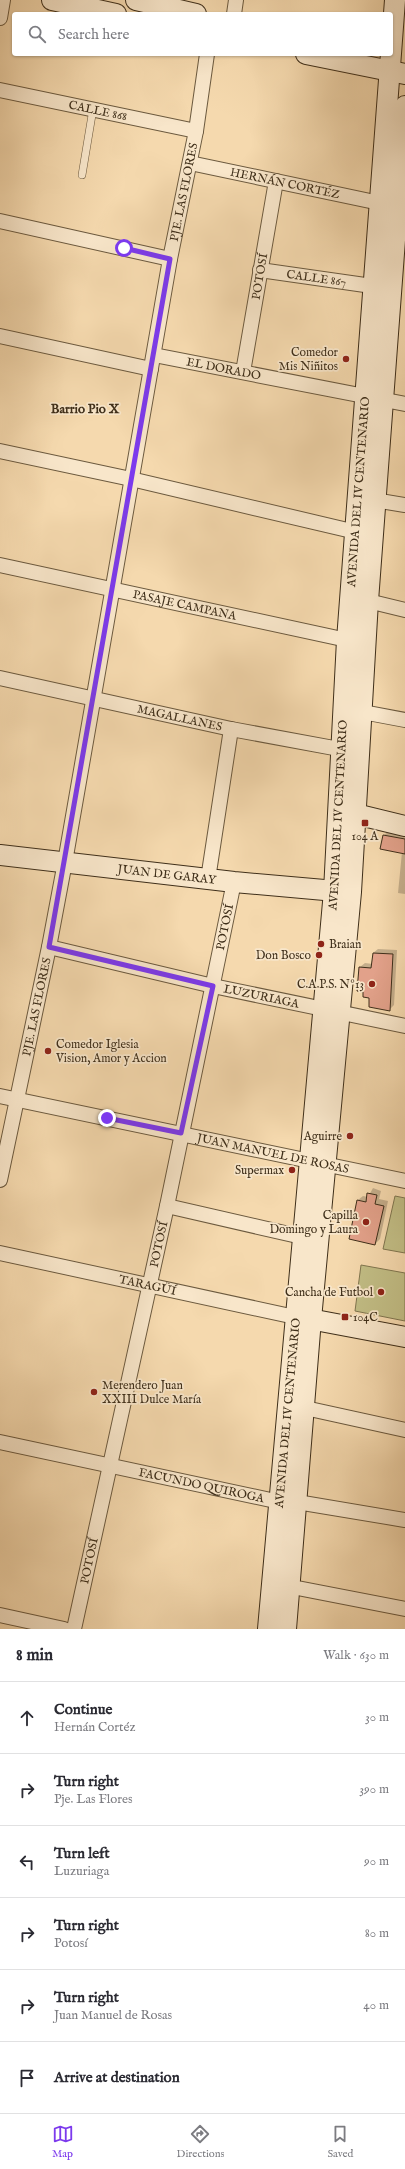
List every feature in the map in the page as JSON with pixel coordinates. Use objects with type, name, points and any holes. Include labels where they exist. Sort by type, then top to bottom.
[{"type":"main road","points":[[52,0],[107,12]]},
{"type":"main road","points":[[136,0],[187,12]]},
{"type":"main road","name":"AVENIDA DEL IV CENTENARIO","points":[[374,398],[372,286],[394,206],[395,0]]},
{"type":"main road","points":[[326,56],[395,63]]},
{"type":"main road","name":"AVENIDA DEL IV CENTENARIO","points":[[286,1629],[281,1585],[303,1318],[342,892],[359,602],[374,398],[405,106]]},
{"type":"main road","name":"AVENIDA DEL IV CENTENARIO","points":[[353,710],[347,640],[359,602]]},
{"type":"main road","points":[[347,812],[405,826]]},
{"type":"main road","name":"JUAN DE GARAY","points":[[0,855],[234,882],[342,892]]},
{"type":"main road","name":"AVENIDA DEL IV CENTENARIO","points":[[303,1318],[302,1237],[318,1161]]},
{"type":"main road","name":"TARAGÜÍ","points":[[303,1318],[405,1337]]},
{"type":"main road","name":"AVENIDA DEL IV CENTENARIO","points":[[268,1629],[281,1585]]},
{"type":"street","points":[[0,18],[3,0]]},
{"type":"street","points":[[234,12],[236,0]]},
{"type":"street","name":"PJE. LAS FLORES","points":[[0,1180],[49,947],[65,862],[170,259],[196,131],[207,56]]},
{"type":"street","name":"CALLE 868","points":[[0,90],[196,131]]},
{"type":"street","name":"HERNÁN CORTÉZ","points":[[190,162],[394,206]]},
{"type":"street","name":"POTOSÍ","points":[[243,372],[276,181]]},
{"type":"street","points":[[0,221],[170,259]]},
{"type":"street","name":"CALLE 867","points":[[260,270],[372,286]]},
{"type":"street","name":"EL DORADO","points":[[0,336],[152,362],[243,372],[405,404]]},
{"type":"street","points":[[0,451],[365,530]]},
{"type":"street","points":[[367,499],[405,505]]},
{"type":"street","name":"PASAJE CAMPANA","points":[[0,565],[347,640]]},
{"type":"street","points":[[359,602],[405,610]]},
{"type":"street","name":"MAGALLANES","points":[[0,678],[231,729],[351,751]]},
{"type":"street","points":[[353,710],[405,720]]},
{"type":"street","points":[[208,879],[231,729]]},
{"type":"street","name":"POTOSÍ","points":[[74,1629],[108,1466],[167,1206],[234,882]]},
{"type":"street","name":"LUZURIAGA","points":[[49,947],[213,986],[405,1026]]},
{"type":"street","name":"JUAN MANUEL DE ROSAS","points":[[0,1096],[318,1161],[405,1181]]},
{"type":"street","points":[[167,1206],[302,1237]]},
{"type":"street","name":"TARAGÜÍ","points":[[0,1253],[148,1286],[303,1318]]},
{"type":"street","points":[[296,1406],[405,1430]]},
{"type":"street","name":"FACUNDO QUIROGA","points":[[0,1442],[108,1466],[288,1502],[405,1520]]},
{"type":"street","points":[[281,1585],[405,1609]]},
{"type":"street","points":[[0,1615],[64,1629]]},
{"type":"lane","points":[[82,175],[93,109]]},
{"type":"shaded area","points":[[395,1196],[405,1198],[405,1253],[383,1249]]},
{"type":"shaded area","name":"Cancha de Futbol","points":[[361,1265],[405,1273],[405,1321],[355,1311]]},
{"type":"building","points":[[383,835],[405,839],[405,854],[380,849]]},
{"type":"building","name":"C.A.P.S. Nº13","points":[[373,953],[393,954],[390,1011],[369,1007],[369,998],[363,997],[363,992],[357,991],[359,967],[371,968]]},
{"type":"building","name":"Capilla Domingo y Laura","points":[[367,1193],[377,1195],[375,1204],[384,1206],[375,1245],[349,1239],[357,1200],[366,1202]]},
{"type":"place","name":"Comedor Mis Niñitos","points":[[346,359]]},
{"type":"place","name":"104 A","points":[[365,823]]},
{"type":"place","name":"Braian","points":[[321,944]]},
{"type":"place","name":"Don Bosco","points":[[319,955]]},
{"type":"place","name":"C.A.P.S. Nº13","points":[[372,984]]},
{"type":"place","name":"Comedor Iglesia Vision, Amor y Accion","points":[[48,1051]]},
{"type":"place","name":"Aguirre","points":[[350,1136]]},
{"type":"place","name":"Supermax","points":[[292,1170]]},
{"type":"place","name":"Capilla Domingo y Laura","points":[[366,1222]]},
{"type":"place","name":"Cancha de Futbol","points":[[381,1292]]},
{"type":"place","name":"104C","points":[[345,1317]]},
{"type":"place","name":"Merendero Juan XXIII Dulce María","points":[[94,1392]]},
{"type":"district","name":"Barrio Pio X","points":[[85,409]]},
{"type":"route","points":[[107,1118],[181,1133],[213,986],[49,947],[170,259],[124,248]]}]
